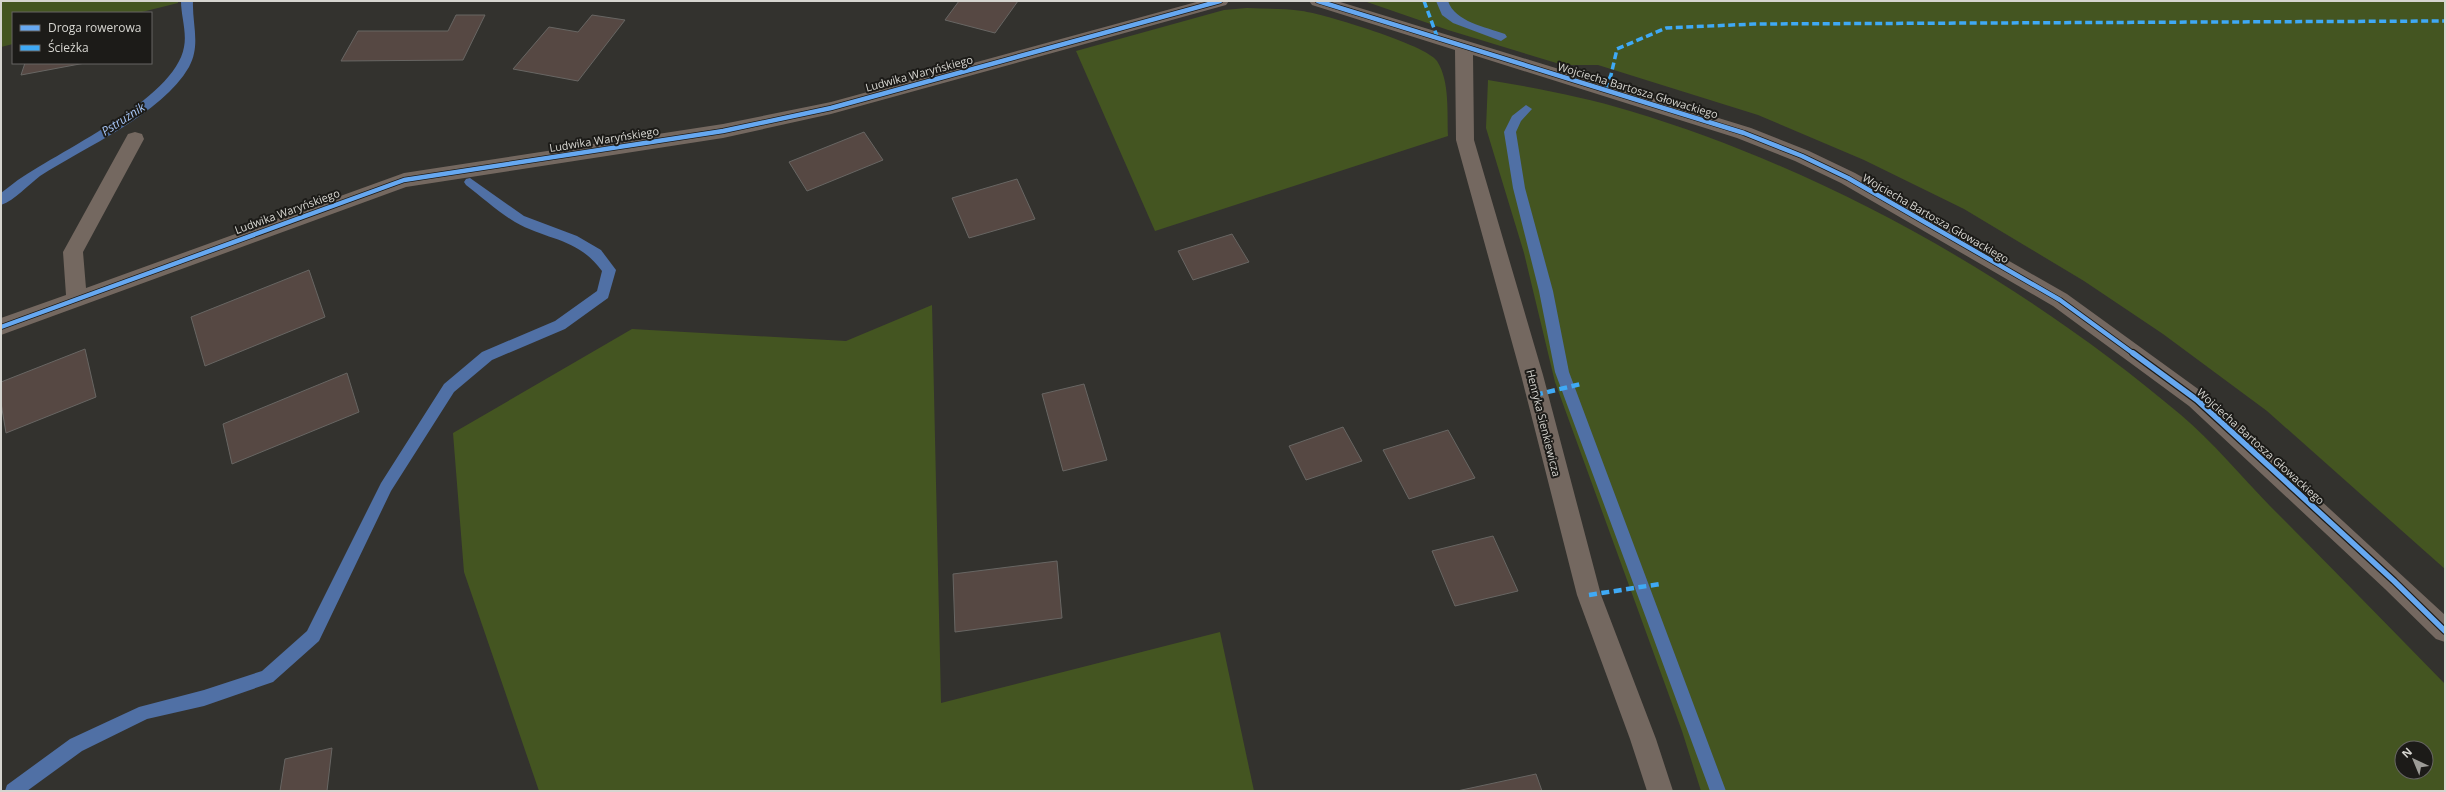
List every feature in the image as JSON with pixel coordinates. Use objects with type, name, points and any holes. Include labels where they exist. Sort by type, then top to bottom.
[{"type":"street","name":"Ludwika Waryńskiego","points":[[1,327],[404,180],[723,131],[816,111],[1094,37],[1220,1]]},
{"type":"street","name":"Wojciecha Bartosza Głowackiego","points":[[1318,1],[1464,48],[1744,133],[1802,156],[1848,178],[2060,300],[2197,400],[2394,581],[2445,630]]},
{"type":"street","name":"Henryka Sienkiewicza","points":[[1464,48],[1465,140],[1532,375],[1590,596],[1643,739],[1660,791]]},
{"type":"street","points":[[78,299],[73,252],[135,139]]},
{"type":"green space","points":[[1,1],[178,1],[178,3],[142,12],[12,12],[12,44],[1,47]]},
{"type":"green space","points":[[1364,1],[2445,1],[2445,569],[2267,411],[2163,334],[2084,281],[1964,209],[1864,160],[1758,115],[1598,65],[1563,65],[1448,30]]},
{"type":"green space","points":[[1247,8],[1288,9],[1314,13],[1374,31],[1429,54],[1437,61],[1444,78],[1447,97],[1448,136],[1155,231],[1076,51],[1224,10]]},
{"type":"green space","points":[[1488,80],[1595,101],[1704,136],[1777,165],[1850,198],[1920,235],[1990,276],[2056,320],[2120,366],[2193,425],[2270,506],[2445,684],[2445,791],[1701,791],[1682,731],[1555,382],[1524,253],[1486,128]]},
{"type":"green space","points":[[932,305],[941,703],[1220,632],[1254,791],[539,791],[464,572],[453,433],[632,329],[846,341]]},
{"type":"building","points":[[959,1],[1018,1],[995,33],[945,20]]},
{"type":"building","points":[[456,15],[485,15],[463,60],[341,61],[358,31],[448,31]]},
{"type":"building","points":[[592,15],[625,20],[578,81],[513,69],[549,27],[578,32]]},
{"type":"building","points":[[25,64],[80,64],[21,75]]},
{"type":"building","points":[[864,132],[883,160],[807,191],[789,162]]},
{"type":"building","points":[[1017,179],[1035,219],[969,238],[952,198]]},
{"type":"building","points":[[1232,234],[1249,262],[1193,280],[1178,251]]},
{"type":"building","points":[[309,270],[325,317],[205,366],[191,317]]},
{"type":"building","points":[[85,349],[96,397],[6,433],[1,403],[1,382]]},
{"type":"building","points":[[347,373],[359,412],[232,464],[223,424]]},
{"type":"building","points":[[1084,384],[1107,460],[1063,471],[1042,394]]},
{"type":"building","points":[[1343,427],[1362,461],[1306,480],[1289,446]]},
{"type":"building","points":[[1448,430],[1475,478],[1409,499],[1383,450]]},
{"type":"building","points":[[1493,536],[1518,591],[1455,606],[1432,551]]},
{"type":"building","points":[[1057,561],[1062,618],[955,632],[953,574]]},
{"type":"building","points":[[332,748],[327,791],[280,791],[285,759]]},
{"type":"building","points":[[1536,774],[1542,791],[1457,791]]},
{"type":"waterway","name":"Pstrużnik","points":[[1,200],[35,174],[125,119],[149,102],[169,84],[184,65],[190,47],[187,1]]},
{"type":"waterway","points":[[1442,1],[1446,12],[1457,20],[1501,37]]},
{"type":"waterway","points":[[1526,109],[1516,119],[1510,132],[1519,188],[1546,291],[1562,372],[1718,791]]},
{"type":"waterway","points":[[13,791],[76,745],[145,712],[204,698],[267,677],[313,636],[386,487],[449,388],[487,356],[560,325],[603,294],[609,270],[596,253],[572,239],[520,219],[470,182]]},
{"type":"marked path","points":[[1424,1],[1438,39]]},
{"type":"marked path","points":[[1605,89],[1611,75],[1617,49],[1666,28],[1754,24],[2445,21]]},
{"type":"marked path","points":[[1535,395],[1581,384]]},
{"type":"marked path","points":[[1589,595],[1660,584]]},
{"type":"cycle path","points":[[1,327],[404,180],[723,131],[831,108],[1220,1]]},
{"type":"cycle path","points":[[1318,1],[1744,133],[1802,156],[1848,178],[2060,300],[2197,400],[2394,581],[2445,631]]}]
